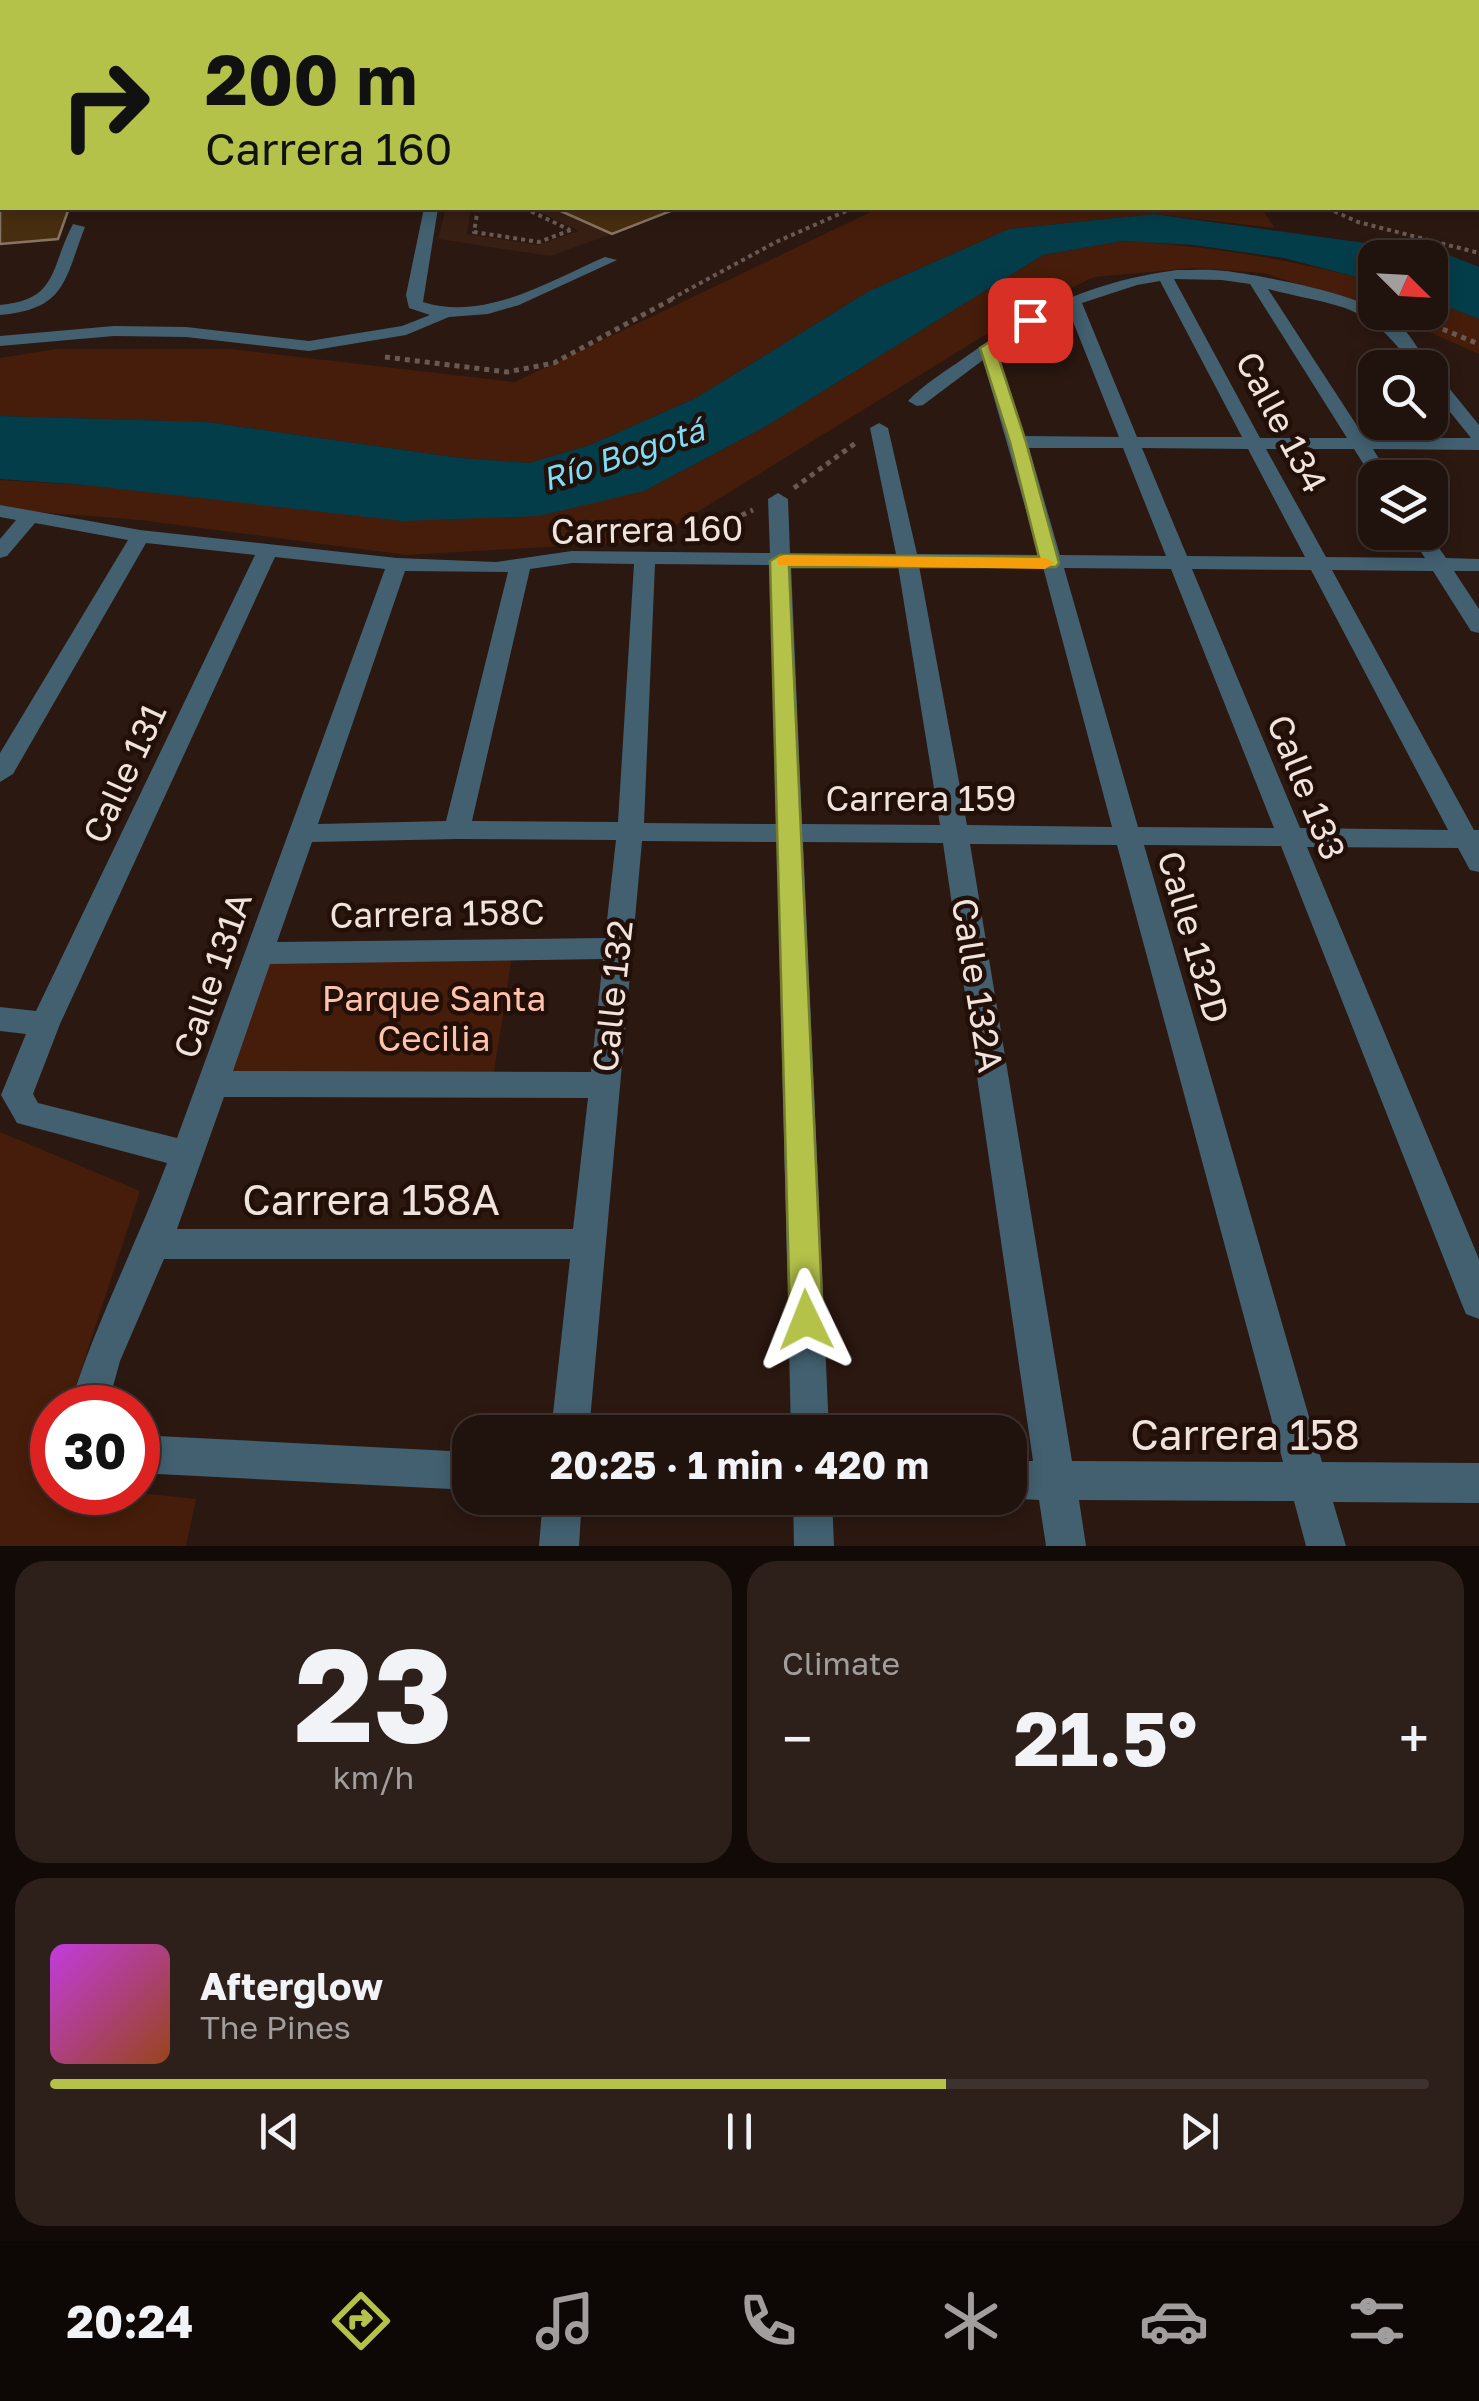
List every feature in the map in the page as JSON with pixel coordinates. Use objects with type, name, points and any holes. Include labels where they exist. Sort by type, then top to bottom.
[{"type":"street","points":[[431,210],[415,306],[443,315]]},
{"type":"street","points":[[0,310],[24,308],[52,293],[78,227]]},
{"type":"street","points":[[0,341],[114,331],[186,332],[309,346],[406,330],[443,315],[488,309],[610,260]]},
{"type":"street","points":[[917,401],[988,348],[1072,299],[1165,277],[1224,275],[1330,299],[1383,318],[1409,350]]},
{"type":"street","name":"Calle 134","points":[[1165,277],[1472,839],[1479,864]]},
{"type":"street","points":[[1256,282],[1370,460]]},
{"type":"street","name":"Calle 133","points":[[1072,299],[1479,1302]]},
{"type":"street","name":"Calle 132D","points":[[988,348],[1018,442],[1326,1546]]},
{"type":"street","points":[[1448,400],[1479,440]]},
{"type":"street","name":"Calle 132A","points":[[879,428],[908,562],[955,834],[1066,1546]]},
{"type":"street","points":[[1018,442],[1360,444],[1479,440]]},
{"type":"street","points":[[778,499],[809,1415]]},
{"type":"street","name":"Carrera 160","points":[[0,511],[140,536],[266,552],[496,568],[572,558],[1479,565]]},
{"type":"street","points":[[0,552],[30,516]]},
{"type":"street","points":[[0,774],[140,536]]},
{"type":"street","points":[[1429,550],[1479,626]]},
{"type":"street","name":"Calle 131","points":[[45,1024],[266,552]]},
{"type":"street","name":"Calle 132","points":[[572,1415],[630,832],[644,559]]},
{"type":"street","name":"Calle 131A","points":[[95,1385],[154,1244],[213,1084],[397,564]]},
{"type":"street","points":[[457,830],[521,564]]},
{"type":"street","name":"Carrera 159","points":[[302,833],[457,830],[1472,839]]},
{"type":"street","name":"Carrera 158C","points":[[258,953],[616,948]]},
{"type":"street","points":[[0,1019],[45,1024],[17,1095],[28,1114],[185,1154]]},
{"type":"street","points":[[213,1084],[603,1085]]},
{"type":"street","name":"Carrera 158A","points":[[154,1244],[588,1244]]},
{"type":"street","points":[[160,1455],[452,1471]]},
{"type":"street","name":"Carrera 158","points":[[1027,1480],[1479,1483]]},
{"type":"street","points":[[558,1546],[561,1515]]},
{"type":"street","points":[[813,1515],[814,1546]]},
{"type":"path","points":[[478,210],[474,232],[539,242],[572,230],[528,210]]},
{"type":"path","points":[[380,356],[507,372],[554,363],[776,242],[849,210]]},
{"type":"path","points":[[1331,210],[1358,222],[1479,253]]},
{"type":"path","points":[[1445,330],[1479,344]]},
{"type":"shaded area","points":[[445,210],[471,210],[467,234],[538,245],[579,231],[535,210],[558,210],[612,234],[550,256],[438,239]]},
{"type":"green space","points":[[875,210],[1262,210],[1275,228],[1154,214],[1009,229],[869,291],[696,398],[590,445],[529,463],[460,458],[207,422],[0,416],[0,358],[56,349],[231,349],[515,382]]},
{"type":"green space","points":[[1123,241],[1250,255],[1358,278],[1358,303],[1264,273],[1193,268],[1094,277],[1024,311],[650,541],[407,555],[140,520],[0,509],[0,480],[85,485],[644,491],[765,427],[1043,255]]},
{"type":"green space","points":[[1448,307],[1479,319],[1479,354],[1425,330],[1448,330]]},
{"type":"green space","name":"Parque Santa Cecilia","points":[[513,950],[492,1085],[213,1084],[259,953]]},
{"type":"green space","points":[[0,1132],[140,1191],[76,1385],[30,1385],[30,1515],[160,1515],[160,1495],[196,1499],[186,1546],[0,1546]]},
{"type":"water","name":"Río Bogotá","points":[[1154,214],[1358,242],[1358,278],[1284,258],[1194,245],[1123,241],[1043,255],[765,427],[644,491],[539,516],[403,521],[0,479],[0,416],[207,422],[460,458],[529,463],[590,445],[696,398],[869,291],[1009,229]]},
{"type":"water","points":[[1448,255],[1479,267],[1479,319],[1448,307]]},
{"type":"building","points":[[0,210],[68,210],[58,239],[0,244]]},
{"type":"building","points":[[558,210],[673,210],[612,234]]},
{"type":"slow traffic","points":[[784,561],[1045,563]]},
{"type":"route","points":[[806,1320],[780,561],[1050,563],[988,348],[1030,320]]}]
